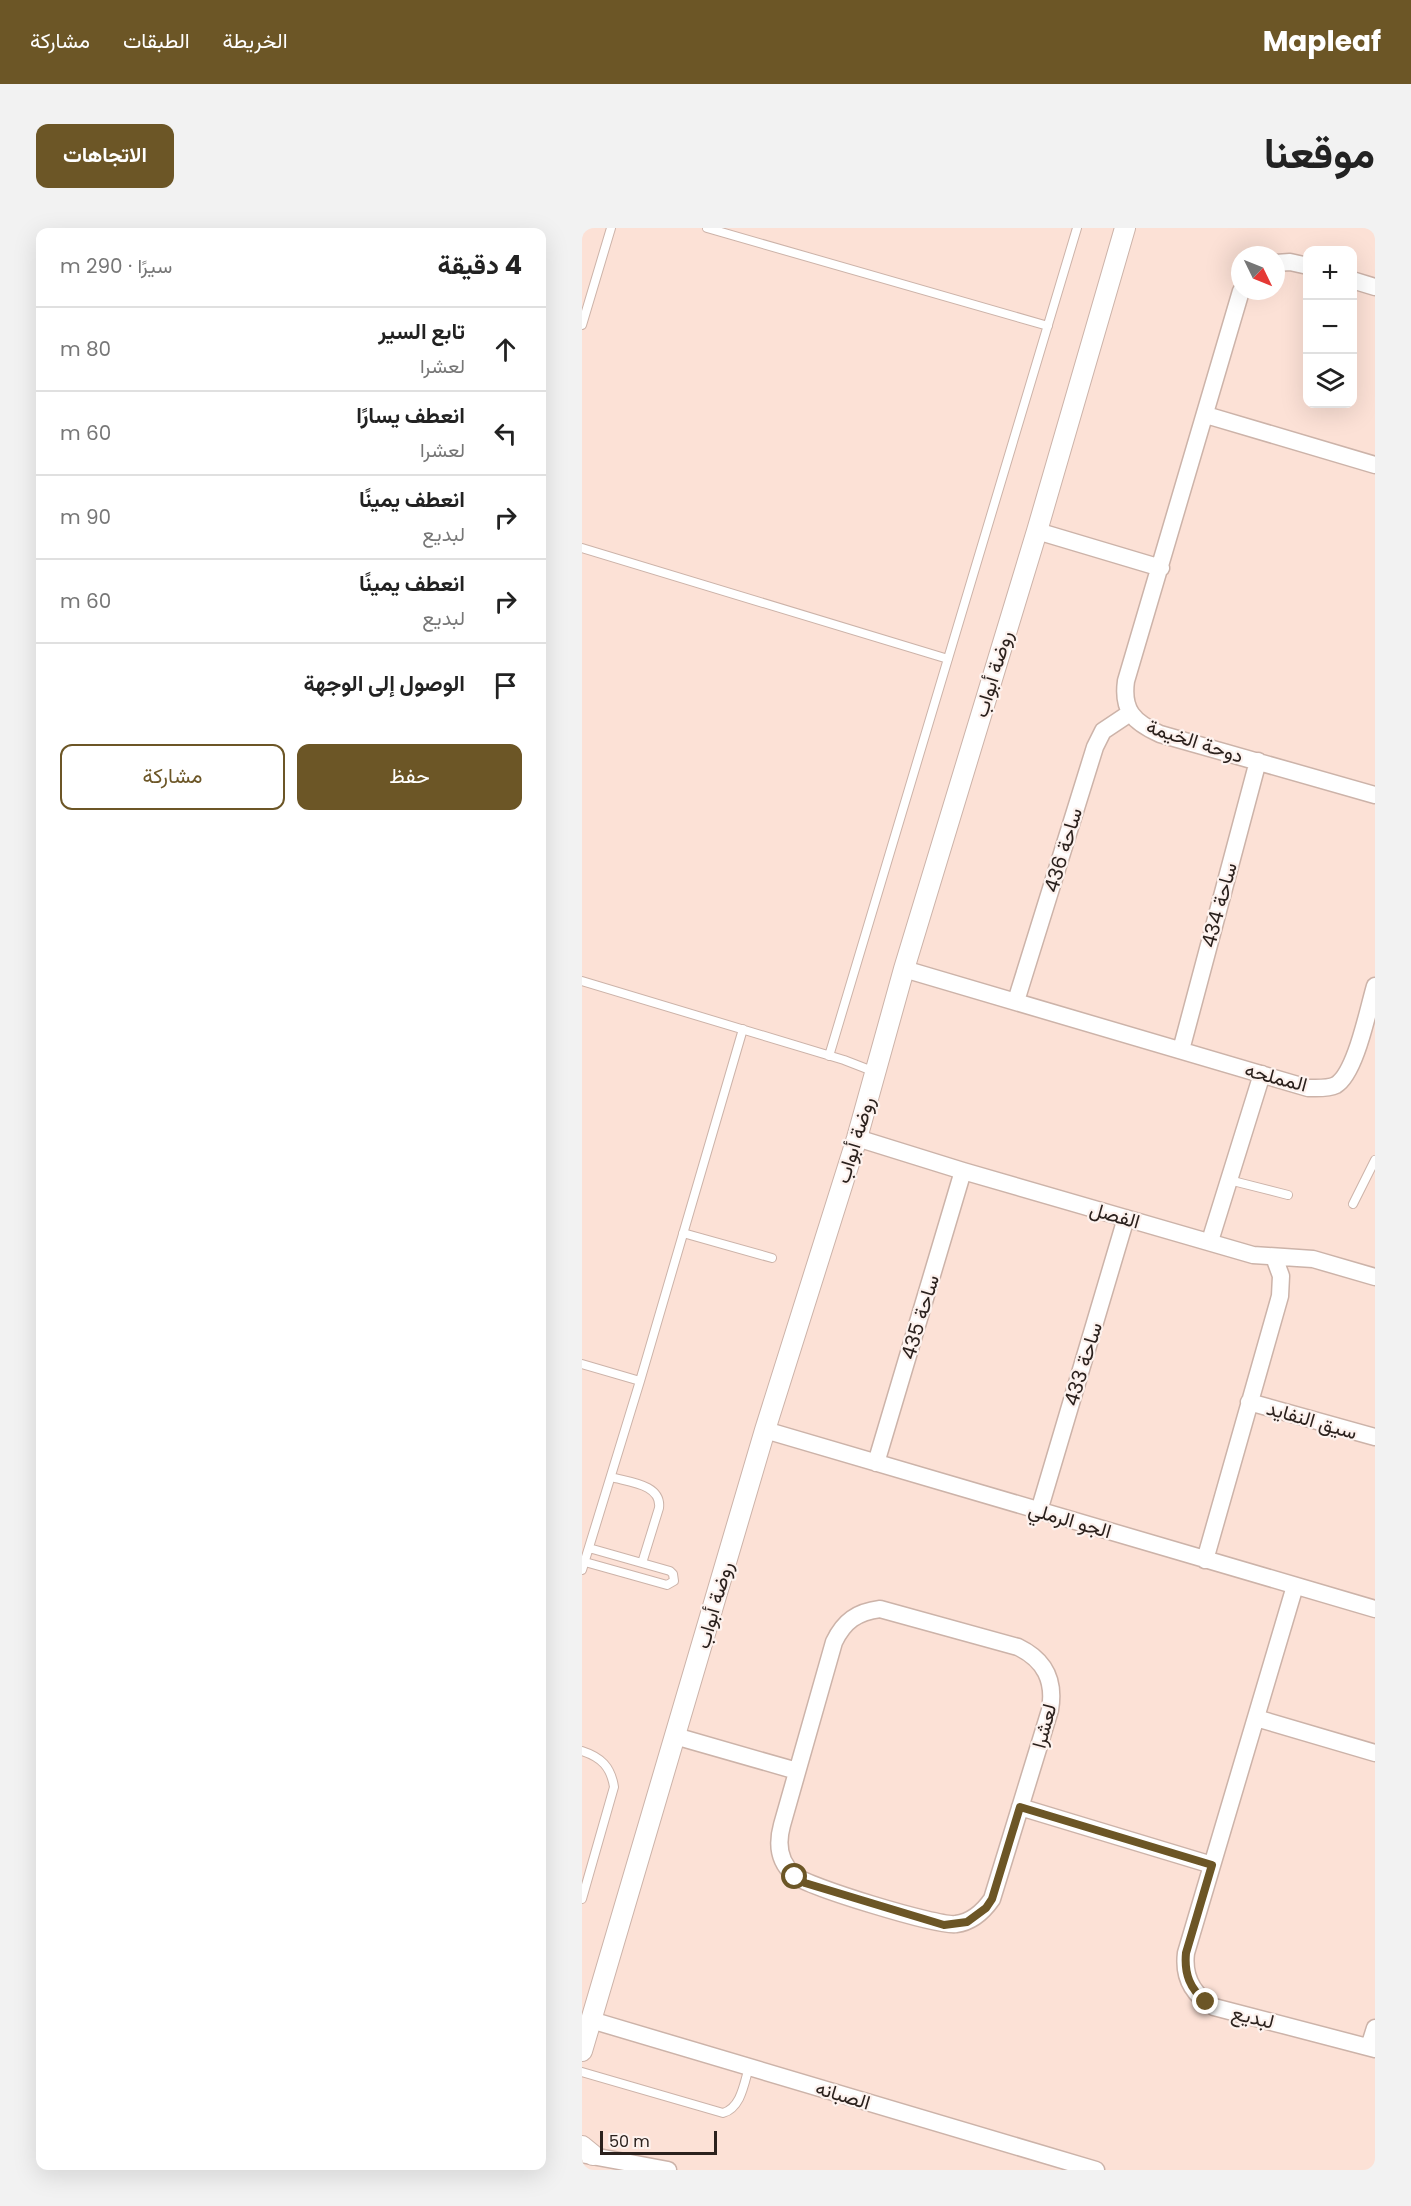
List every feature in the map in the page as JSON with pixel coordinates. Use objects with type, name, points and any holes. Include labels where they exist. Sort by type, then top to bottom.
[{"type":"street","name":"روضة أبواب","points":[[582,2051],[765,1430],[857,1138],[904,969],[1037,531],[1125,228]]},
{"type":"street","points":[[1285,262],[1303,265]]},
{"type":"street","points":[[1357,281],[1375,286]]},
{"type":"street","name":"دوحة الخيمة","points":[[1238,300],[1126,681],[1124,696],[1130,713],[1138,722],[1160,734],[1375,795]]},
{"type":"street","points":[[1206,415],[1375,465]]},
{"type":"street","points":[[1037,531],[1161,568]]},
{"type":"street","name":"ساحة 436","points":[[1016,1001],[1095,747],[1103,731],[1130,713]]},
{"type":"street","name":"ساحة 434","points":[[1181,1050],[1258,761]]},
{"type":"street","name":"المملحه","points":[[904,969],[1308,1088],[1334,1086],[1350,1068],[1375,986]]},
{"type":"street","points":[[1210,1241],[1262,1074]]},
{"type":"street","name":"الفصل","points":[[857,1138],[1253,1255],[1313,1259],[1375,1276]]},
{"type":"street","name":"ساحة 435","points":[[876,1463],[963,1171]]},
{"type":"street","name":"ساحة 433","points":[[1039,1511],[1126,1218]]},
{"type":"street","points":[[1205,1560],[1280,1296],[1281,1276],[1274,1257]]},
{"type":"street","name":"سيق النفايد","points":[[1249,1402],[1375,1437]]},
{"type":"street","name":"الجو الرملي","points":[[765,1430],[1375,1610]]},
{"type":"street","name":"لبديع","points":[[1295,1586],[1186,1953],[1186,1973],[1194,1990],[1214,2007],[1372,2048]]},
{"type":"street","name":"لعشرا","points":[[880,1609],[1018,1647],[1040,1661],[1049,1678],[1052,1698],[992,1899],[986,1908],[967,1922],[944,1925],[805,1883],[795,1877],[782,1858],[779,1836],[797,1771],[834,1642],[839,1631],[857,1615],[880,1609]]},
{"type":"street","points":[[1256,1718],[1375,1753]]},
{"type":"street","points":[[675,1736],[797,1771]]},
{"type":"street","points":[[1020,1807],[1212,1865]]},
{"type":"street","name":"الصبانه","points":[[591,2020],[1096,2170]]},
{"type":"street","points":[[1372,2048],[1375,2028]]},
{"type":"street","points":[[586,2152],[668,2170]]},
{"type":"lane","points":[[582,325],[610,228]]},
{"type":"lane","points":[[707,228],[1048,326]]},
{"type":"lane","points":[[829,1056],[1077,228]]},
{"type":"lane","points":[[582,548],[948,659]]},
{"type":"lane","points":[[582,981],[743,1029],[875,1072]]},
{"type":"lane","points":[[589,1548],[670,1571],[674,1581],[667,1585],[583,1566],[640,1381],[743,1029]]},
{"type":"lane","points":[[1353,1204],[1375,1160]]},
{"type":"lane","points":[[1229,1180],[1288,1195]]},
{"type":"lane","points":[[683,1233],[772,1258]]},
{"type":"lane","points":[[582,1364],[640,1381]]},
{"type":"lane","points":[[611,1477],[652,1490],[659,1500],[659,1508],[642,1563]]},
{"type":"lane","points":[[582,1751],[596,1755],[603,1761],[609,1769],[614,1787],[582,1899]]},
{"type":"lane","points":[[582,2072],[723,2113],[735,2106],[749,2067]]},
{"type":"route","points":[[795,1877],[805,1883],[944,1925],[967,1922],[986,1908],[992,1899],[1020,1807],[1212,1865],[1185,1963],[1189,1982],[1206,2002]]}]
